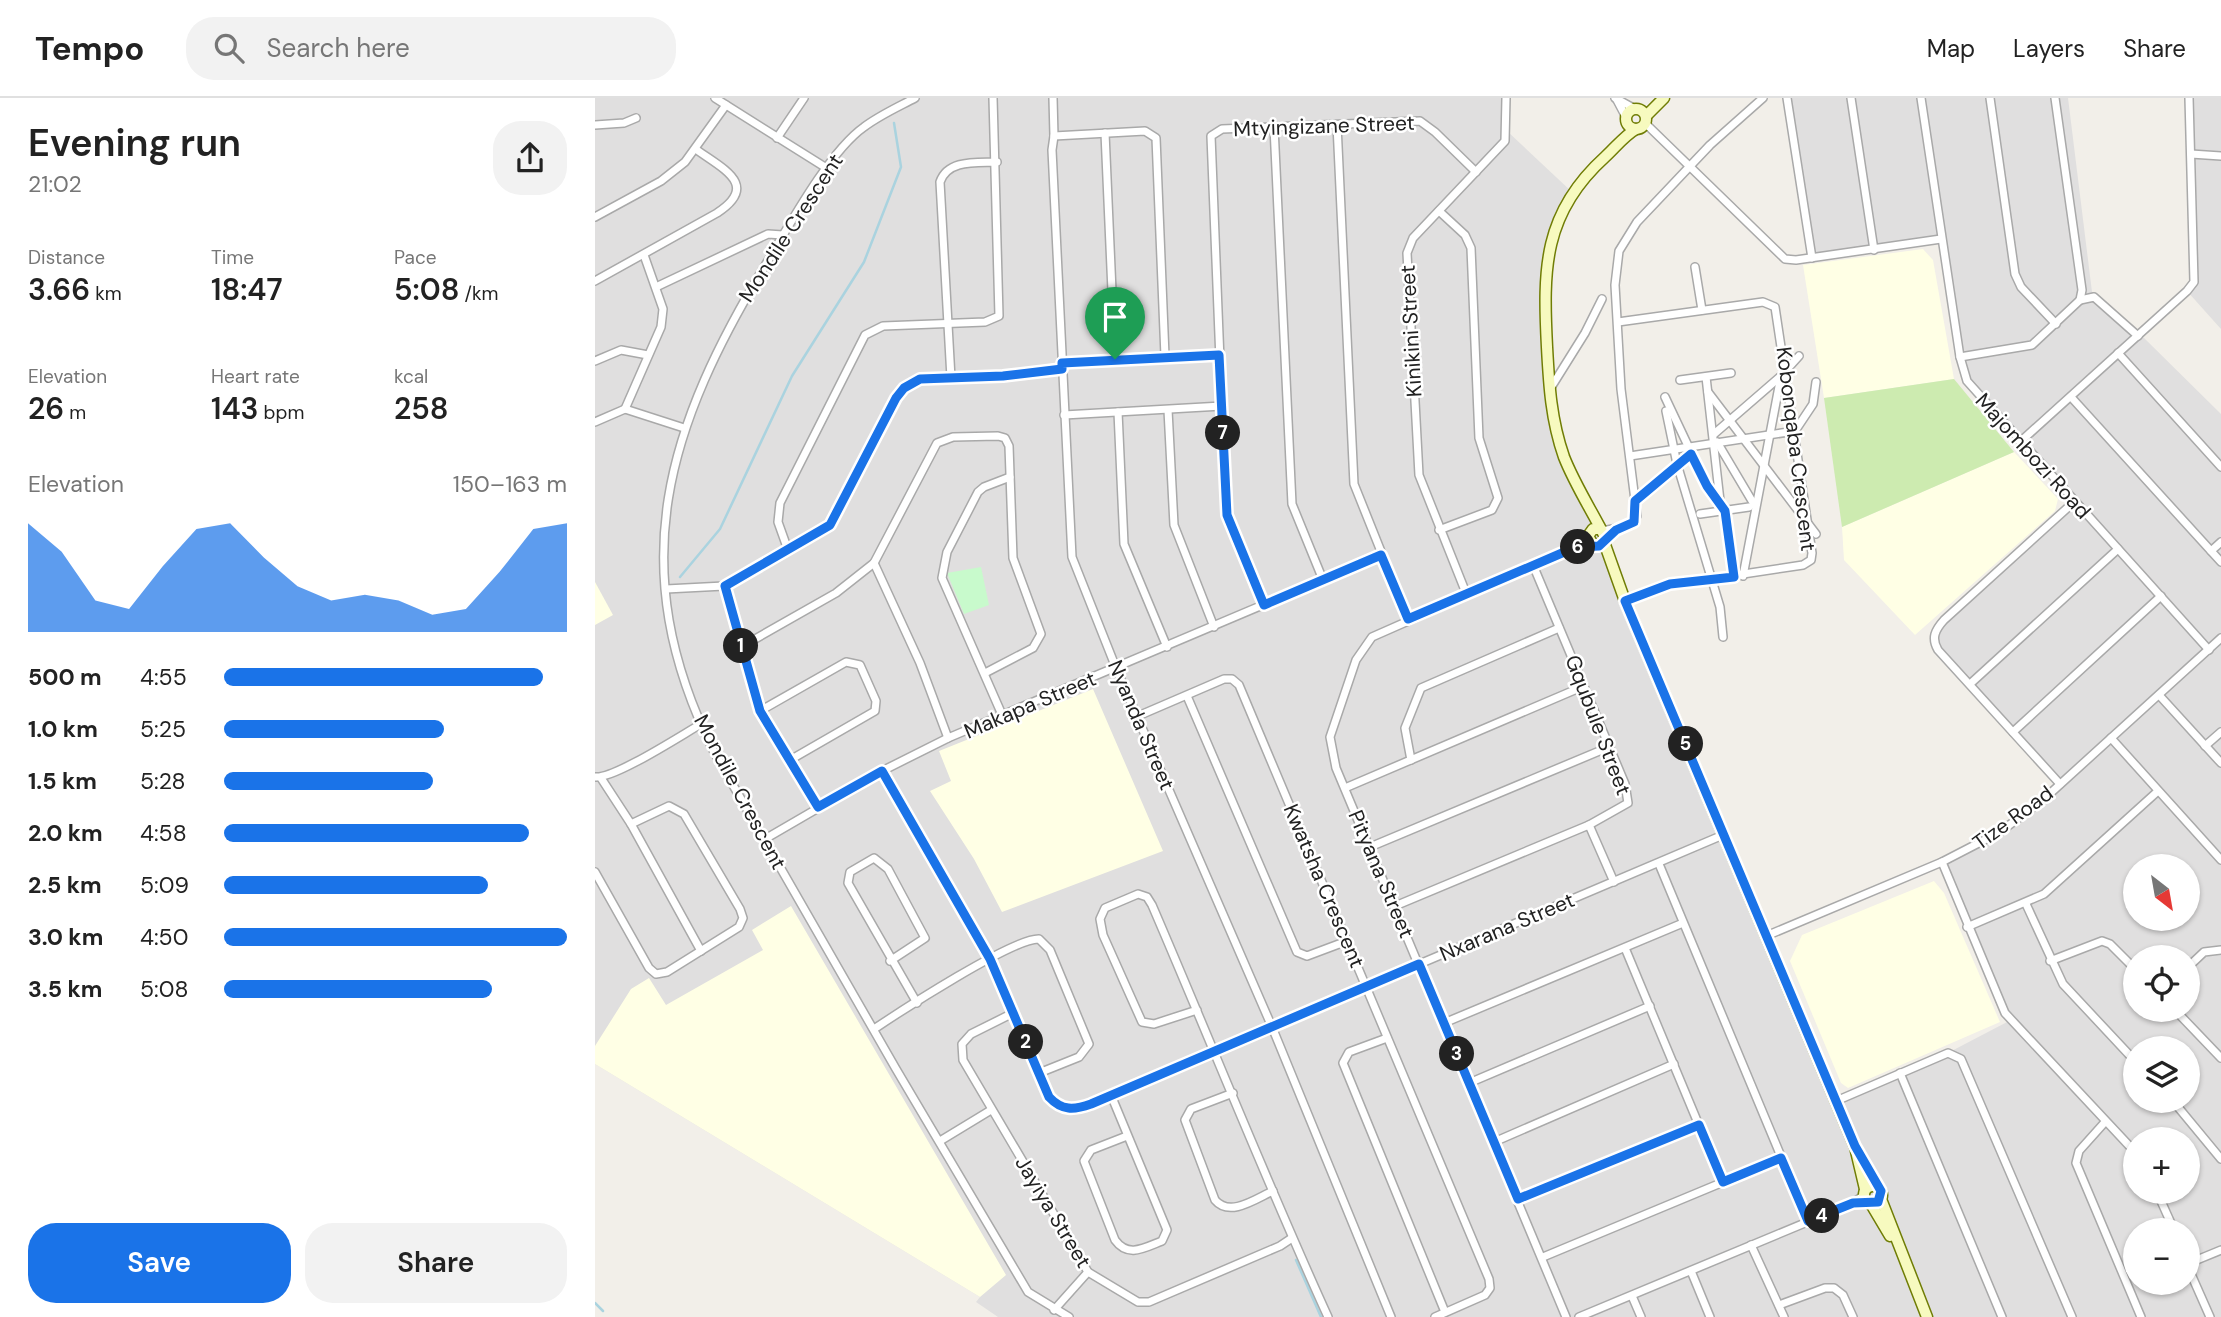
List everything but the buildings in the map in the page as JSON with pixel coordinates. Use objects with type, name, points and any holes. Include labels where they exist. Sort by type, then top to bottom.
[{"type":"street","points":[[715,98],[828,169]]},
{"type":"street","name":"Mondile Crescent","points":[[915,98],[863,127],[844,146],[783,235],[737,312],[697,393],[684,428],[666,508],[662,559],[672,630],[701,724],[873,1029],[1028,1292],[1069,1317]]},
{"type":"street","points":[[788,550],[778,522],[780,503],[862,340],[871,331],[883,326],[989,322],[999,316],[997,162],[993,98]]},
{"type":"street","name":"Nyanda Street","points":[[1053,98],[1052,150],[1070,550],[1116,668],[1272,1027],[1391,1317]]},
{"type":"street","name":"Kinikini Street","points":[[1466,593],[1421,485],[1417,464],[1407,260],[1413,238],[1505,141],[1506,98]]},
{"type":"street","points":[[1579,1317],[1869,1198],[1877,1187],[1855,1146],[1597,538],[1556,429],[1550,390],[1545,299],[1547,255],[1568,200],[1595,165],[1655,98]]},
{"type":"street","points":[[1637,119],[1664,98]]},
{"type":"street","points":[[1635,501],[1623,412],[1618,322],[1616,276],[1623,242],[1731,124],[1763,98]]},
{"type":"street","points":[[1787,98],[1812,258]]},
{"type":"street","points":[[1851,98],[1874,250]]},
{"type":"street","name":"Majombozi Road","points":[[1921,98],[1960,357],[1972,388],[2209,650]]},
{"type":"street","points":[[1990,98],[2015,274],[2021,287],[2056,324]]},
{"type":"street","points":[[2055,98],[2081,280],[2080,300]]},
{"type":"street","points":[[2020,442],[2194,282],[2189,98]]},
{"type":"street","points":[[777,138],[800,99]]},
{"type":"street","points":[[1616,99],[1780,256],[1790,260],[1812,258],[1941,239]]},
{"type":"street","points":[[595,217],[661,181],[697,149],[726,105]]},
{"type":"street","points":[[595,125],[624,123],[636,118]]},
{"type":"street","name":"Mtyingizane Street","points":[[1264,605],[1227,515],[1210,139],[1212,133],[1222,129],[1420,121],[1476,172]]},
{"type":"street","points":[[1337,125],[1354,484],[1408,619]]},
{"type":"street","points":[[1274,127],[1292,504],[1323,580]]},
{"type":"street","points":[[1054,136],[1145,131],[1156,138],[1165,356]]},
{"type":"street","points":[[1105,133],[1115,359]]},
{"type":"street","points":[[595,281],[717,213],[735,198],[738,188],[733,177],[697,149]]},
{"type":"street","points":[[2191,155],[2221,156]]},
{"type":"street","points":[[951,378],[946,323],[941,177],[948,169],[957,165],[997,162]]},
{"type":"street","points":[[1439,211],[1465,235],[1471,248],[1479,438],[1498,498],[1492,509],[1439,530]]},
{"type":"street","points":[[656,286],[771,233],[783,235]]},
{"type":"street","points":[[625,409],[664,314],[644,255]]},
{"type":"street","points":[[1695,267],[1702,310]]},
{"type":"street","points":[[1960,357],[2028,347],[2080,300],[2094,297],[2138,336]]},
{"type":"street","points":[[1550,390],[1602,299]]},
{"type":"street","name":"Kobonqaba Crescent","points":[[1618,322],[1772,303],[1779,316],[1784,373],[1812,553],[1810,562],[1743,576],[1661,586],[1625,601]]},
{"type":"street","points":[[595,361],[621,350],[648,355]]},
{"type":"street","points":[[2118,353],[2221,467]]},
{"type":"street","points":[[666,589],[725,586],[826,528],[837,516],[904,388],[920,379],[1003,376],[1115,359],[1219,355]]},
{"type":"street","points":[[1715,439],[1729,421],[1784,373],[1799,356]]},
{"type":"street","points":[[1680,380],[1731,373]]},
{"type":"street","points":[[1743,576],[1753,508],[1784,373]]},
{"type":"street","points":[[1706,377],[1715,439],[1715,477],[1734,577]]},
{"type":"street","points":[[1635,501],[1690,450],[1715,439],[1795,431],[1813,404],[1816,382]]},
{"type":"street","points":[[1708,392],[1816,534]]},
{"type":"street","points":[[1665,397],[1690,450],[1723,508]]},
{"type":"street","points":[[2071,397],[2221,562]]},
{"type":"street","points":[[1064,415],[1222,406]]},
{"type":"street","points":[[595,422],[625,409],[684,428]]},
{"type":"street","points":[[1168,410],[1174,524],[1214,627]]},
{"type":"street","points":[[1667,411],[1677,464],[1724,624],[1723,637]]},
{"type":"street","points":[[1118,412],[1124,544],[1167,647]]},
{"type":"street","points":[[741,647],[836,593],[874,563],[932,451],[942,439],[1002,437],[1008,442],[1013,558],[1041,634],[1033,648],[985,673]]},
{"type":"street","points":[[1715,439],[1753,508]]},
{"type":"street","points":[[1630,456],[1673,449],[1690,450]]},
{"type":"street","points":[[1003,717],[946,589],[942,573],[947,552],[978,492],[984,486],[1010,477]]},
{"type":"street","name":"Pityana Street","points":[[1566,1317],[1345,788],[1333,758],[1330,737],[1356,660],[1372,637],[1466,593],[1634,522],[1635,501]]},
{"type":"street","points":[[2060,784],[1936,647],[1934,639],[1937,627],[2075,501]]},
{"type":"street","points":[[1700,514],[1723,508],[1753,508]]},
{"type":"street","points":[[2211,551],[2221,542]]},
{"type":"street","points":[[1970,684],[2118,549]]},
{"type":"street","name":"Makapa Street","points":[[765,839],[882,771],[948,738],[1381,555]]},
{"type":"street","points":[[874,563],[920,663],[948,738]]},
{"type":"street","name":"Gqubule Street","points":[[1395,906],[1590,825],[1628,803],[1629,793],[1533,565]]},
{"type":"street","points":[[725,586],[760,711],[818,807]]},
{"type":"street","points":[[2013,732],[2161,596]]},
{"type":"street","points":[[1411,760],[1405,728],[1421,688],[1559,628]]},
{"type":"street","name":"Tize Road","points":[[1766,936],[1942,862],[2000,832],[2060,784],[2221,638]]},
{"type":"street","points":[[760,711],[846,662],[860,665],[876,701],[875,711],[790,760]]},
{"type":"street","name":"Kwatsha Crescent","points":[[1137,716],[1228,678],[1240,685],[1490,1284],[1485,1295],[1435,1317]]},
{"type":"street","points":[[1345,788],[1584,687]]},
{"type":"street","points":[[2159,695],[2221,763]]},
{"type":"street","points":[[1187,696],[1293,946],[1303,956],[1347,941]]},
{"type":"street","points":[[701,724],[598,778],[631,824],[701,951]]},
{"type":"street","points":[[2205,746],[2221,732]]},
{"type":"street","points":[[2111,738],[2221,860]]},
{"type":"street","points":[[1370,847],[1609,747]]},
{"type":"street","name":"Nxarana Street","points":[[882,771],[990,959],[1049,1097],[1061,1107],[1077,1108],[1111,1096],[1723,835]]},
{"type":"street","points":[[1967,927],[2026,904],[2044,894],[2158,791]]},
{"type":"street","points":[[595,872],[653,972],[663,974],[740,927],[743,918],[740,908],[679,810],[663,807],[631,824]]},
{"type":"street","points":[[1590,825],[1614,882]]},
{"type":"street","points":[[890,961],[925,938],[888,869],[874,858],[850,872],[848,883],[890,961],[917,1003]]},
{"type":"street","points":[[1942,862],[1967,927],[2009,1021],[2123,1140]]},
{"type":"street","points":[[1659,863],[1808,1221]]},
{"type":"street","points":[[1197,1010],[1150,1025],[1142,1022],[1103,935],[1100,919],[1105,908],[1133,895],[1147,897],[1216,1051],[1292,1238],[1328,1317]]},
{"type":"street","points":[[2026,904],[2050,961],[2067,990],[2123,1048]]},
{"type":"street","points":[[1444,1023],[1683,923]]},
{"type":"street","points":[[873,1029],[990,959],[1035,938],[1046,942],[1089,1044],[1079,1057],[1039,1073]]},
{"type":"street","points":[[2050,961],[2102,942],[2110,944],[2123,957]]},
{"type":"street","points":[[1625,948],[1723,1182]]},
{"type":"street","points":[[2200,956],[2204,952],[2221,950]]},
{"type":"street","points":[[1469,1083],[1650,1006]]},
{"type":"street","name":"Jayiya Street","points":[[1013,1013],[971,1034],[961,1048],[963,1060],[1088,1272],[1138,1302],[1149,1302],[1280,1246],[1292,1238]]},
{"type":"street","points":[[2186,1022],[2221,1058]]},
{"type":"street","points":[[1387,1038],[1349,1052],[1343,1063],[1445,1312]]},
{"type":"street","points":[[1836,1101],[1948,1053],[1958,1055],[1968,1070],[2072,1317]]},
{"type":"street","points":[[1494,1142],[1674,1064]]},
{"type":"street","points":[[1900,1073],[2002,1317]]},
{"type":"street","points":[[1233,1093],[1191,1109],[1185,1120],[1216,1200],[1223,1207],[1237,1207],[1273,1191]]},
{"type":"street","points":[[1111,1096],[1167,1227],[1167,1234],[1161,1241],[1132,1251],[1119,1245],[1085,1168],[1085,1157],[1091,1150],[1127,1136]]},
{"type":"street","points":[[940,1141],[991,1111]]},
{"type":"street","points":[[2183,1113],[2221,1158]]},
{"type":"street","points":[[2105,1122],[2079,1151],[2076,1163],[2141,1317]]},
{"type":"street","points":[[1518,1199],[1699,1125]]},
{"type":"street","points":[[1855,1146],[1869,1198],[1895,1242],[1927,1317]]},
{"type":"street","points":[[1542,1257],[1781,1158]]},
{"type":"street","points":[[1751,1245],[1784,1317]]},
{"type":"street","points":[[2200,1259],[2221,1250]]},
{"type":"street","points":[[1691,1271],[1710,1317]]},
{"type":"street","points":[[1054,1310],[1088,1272]]},
{"type":"street","points":[[1779,1305],[1825,1287],[1834,1288],[1846,1300],[1853,1317]]},
{"type":"street","points":[[2200,1294],[2210,1317]]},
{"type":"street","points":[[1632,1296],[1641,1317]]},
{"type":"shaded area","points":[[595,98],[1506,98],[1507,131],[1572,192],[1547,255],[1552,414],[1597,537],[1836,1100],[1942,1056],[2009,1021],[1942,862],[1983,842],[2060,783],[1938,650],[1937,627],[2075,501],[1967,381],[1941,240],[1812,258],[1787,98],[2068,98],[2092,292],[2140,334],[2221,414],[2221,1317],[998,1317],[976,1302],[980,1297],[595,1064]]},
{"type":"shaded area","points":[[2189,98],[2221,98],[2221,329],[2187,291],[2191,287]]},
{"type":"shaded area","points":[[1923,249],[1933,260],[1954,379],[1824,398],[1803,265]]},
{"type":"shaded area","points":[[2014,452],[2058,499],[2055,511],[1915,635],[1844,560],[1842,527]]},
{"type":"shaded area","points":[[595,582],[613,615],[595,625]]},
{"type":"shaded area","points":[[1093,689],[1163,851],[1002,912],[974,859],[930,791],[951,781],[939,751]]},
{"type":"shaded area","points":[[1934,881],[1944,893],[2000,1022],[1848,1088],[1841,1083],[1790,961],[1802,935]]},
{"type":"shaded area","points":[[791,906],[1006,1275],[980,1297],[595,1064],[595,1046],[631,989],[649,978],[666,1005],[763,950],[752,930]]},
{"type":"green space","points":[[1954,379],[2014,452],[1842,527],[1824,398]]},
{"type":"green space","points":[[981,567],[989,605],[964,614],[947,573]]},
{"type":"waterway","points":[[680,577],[720,529],[792,376],[864,262],[901,167],[894,123]]},
{"type":"waterway","points":[[1296,1260],[1321,1317]]},
{"type":"waterway","points":[[595,1303],[603,1311]]},
{"type":"route","points":[[1219,355],[1227,515],[1264,605],[1381,555],[1408,619],[1576,547],[1599,546],[1616,530],[1634,522],[1637,516],[1635,501],[1691,454],[1707,486],[1725,511],[1734,577],[1670,584],[1625,601],[1855,1146],[1881,1191],[1881,1199],[1878,1202],[1853,1203],[1808,1221],[1781,1158],[1723,1182],[1699,1125],[1518,1199],[1419,964],[1091,1104],[1072,1109],[1053,1102],[990,959],[882,771],[818,807],[760,711],[725,586],[830,525],[896,398],[907,385],[920,379],[1016,375],[1062,369],[1062,363],[1115,359],[1219,355]]}]
